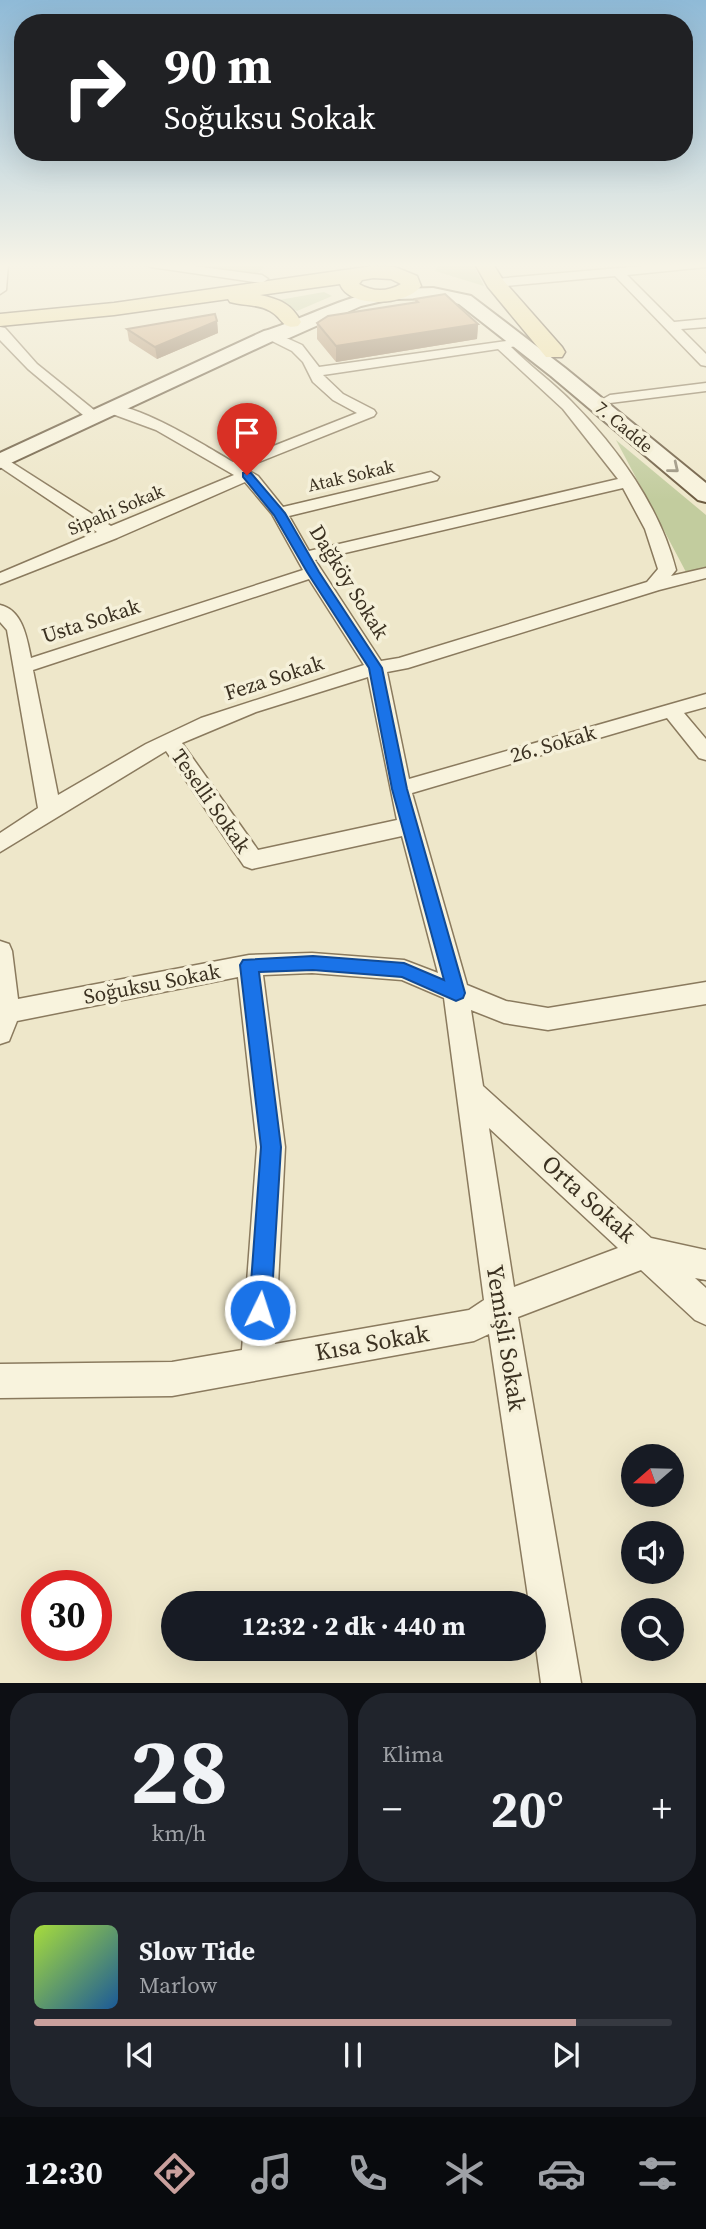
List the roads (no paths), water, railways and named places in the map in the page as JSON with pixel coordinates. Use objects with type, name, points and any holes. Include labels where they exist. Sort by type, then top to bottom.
[{"type":"main road","points":[[0,460],[255,343]]},
{"type":"main road","name":"7. Cadde","points":[[510,343],[706,495]]},
{"type":"main road","name":"7. Cadde","points":[[542,343],[706,473]]},
{"type":"main road","points":[[546,343],[554,352]]},
{"type":"street","points":[[12,343],[44,375],[103,413]]},
{"type":"street","points":[[286,343],[297,348],[314,372],[510,343],[604,448],[652,524],[665,555],[667,570],[653,586]]},
{"type":"street","points":[[687,343],[706,362]]},
{"type":"street","name":"Sipahi Sokak","points":[[0,579],[111,534],[369,412],[338,397],[314,372]]},
{"type":"street","points":[[610,399],[706,387]]},
{"type":"street","name":"Dağköy Sokak","points":[[103,413],[161,427],[241,471],[279,513],[309,565],[376,668],[409,826],[456,993]]},
{"type":"street","points":[[0,460],[111,534]]},
{"type":"street","name":"Atak Sokak","points":[[279,513],[431,477]]},
{"type":"street","name":"Usta Sokak","points":[[50,811],[23,667],[309,565],[626,482]]},
{"type":"street","name":"Feza Sokak","points":[[0,844],[50,811],[207,723],[376,668],[401,664],[653,586],[706,573]]},
{"type":"street","points":[[0,610],[16,629],[23,667]]},
{"type":"street","name":"26. Sokak","points":[[400,789],[706,700]]},
{"type":"street","points":[[671,710],[706,753]]},
{"type":"street","name":"Teselli Sokak","points":[[170,742],[251,860],[409,826]]},
{"type":"street","points":[[0,951],[4,1022]]},
{"type":"street","name":"Soğuksu Sokak","points":[[4,1022],[249,965],[313,963],[404,970],[504,1012],[548,1019],[706,993]]},
{"type":"street","points":[[249,965],[271,1147],[257,1364]]},
{"type":"street","name":"Yemişli Sokak","points":[[456,993],[501,1308],[561,1683]]},
{"type":"street","name":"Orta Sokak","points":[[470,1091],[706,1309]]},
{"type":"street","points":[[647,1252],[706,1265]]},
{"type":"street","name":"Kısa Sokak","points":[[0,1381],[172,1379],[474,1325],[501,1308],[647,1252]]}]
